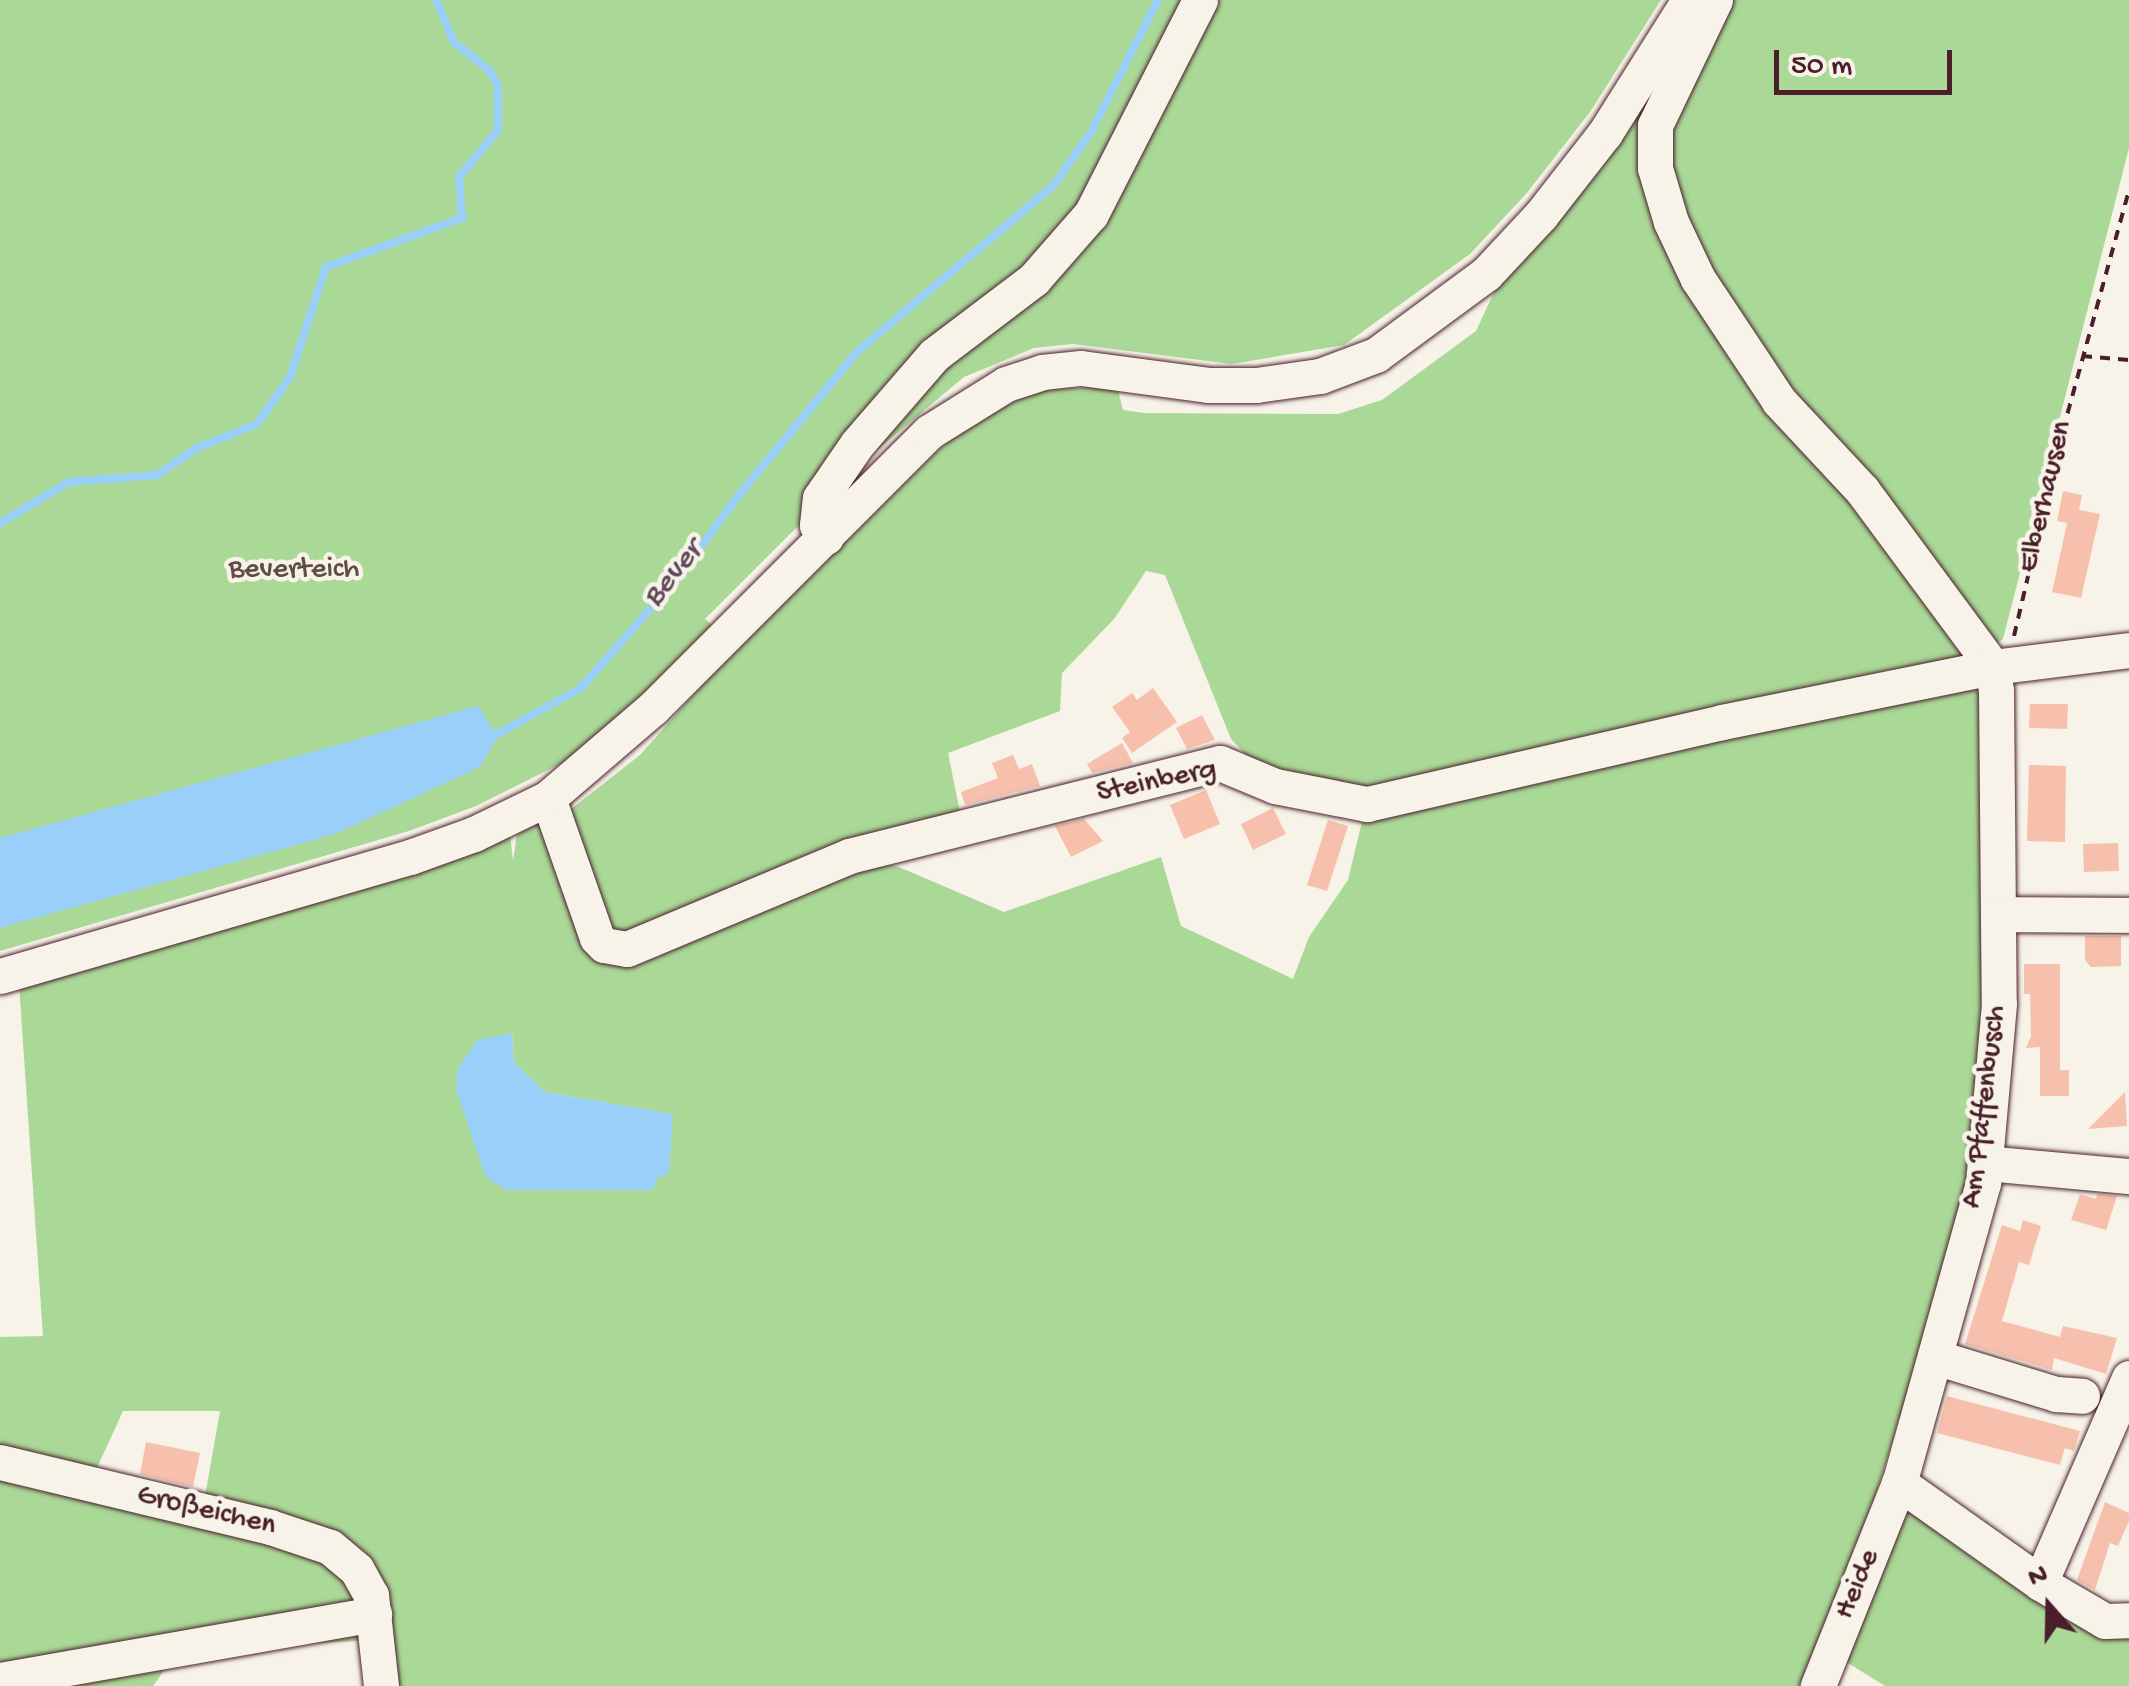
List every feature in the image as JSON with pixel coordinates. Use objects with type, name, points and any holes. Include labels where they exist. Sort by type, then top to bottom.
[{"type":"street","points":[[826,536],[817,525],[820,498],[857,444],[934,354],[1034,279],[1091,214],[1200,0]]},
{"type":"street","points":[[8,973],[410,857],[474,834],[548,798],[624,736],[929,432],[988,393],[1025,377],[1081,368],[1208,385],[1256,386],[1320,376],[1376,355],[1486,274],[1541,215],[1605,133],[1689,0]]},
{"type":"street","points":[[1715,0],[1655,125],[1655,168],[1671,222],[1698,279],[1779,401],[1862,490],[1993,667],[2129,650]]},
{"type":"street","name":"Steinberg","points":[[548,798],[597,938],[604,945],[626,949],[849,856],[1220,763],[1276,786],[1367,804],[1722,722],[1993,667]]},
{"type":"street","name":"Am Pfaffenbusch","points":[[1899,1483],[1936,1357],[1985,1163],[1999,1004],[1993,667]]},
{"type":"street","points":[[1998,914],[2129,914]]},
{"type":"street","points":[[1985,1163],[2129,1176]]},
{"type":"street","points":[[1936,1357],[2056,1394],[2082,1396]]},
{"type":"street","points":[[2040,1583],[2129,1378]]},
{"type":"street","name":"Großeichen","points":[[0,1462],[312,1539],[357,1570],[374,1614],[381,1686]]},
{"type":"street","points":[[1899,1483],[2040,1583],[2105,1620],[2129,1620]]},
{"type":"street","name":"Heide","points":[[1818,1686],[1899,1483]]},
{"type":"street","points":[[0,1680],[374,1614]]},
{"type":"path","name":"Elberhausen","points":[[1993,667],[2012,645],[2082,356],[2129,191]]},
{"type":"path","points":[[2082,356],[2129,360]]},
{"type":"green space","name":"Beverteich","points":[[0,0],[1661,0],[1590,112],[1526,194],[1470,254],[1344,345],[1232,364],[1073,344],[1034,348],[964,377],[865,460],[705,619],[712,625],[598,745],[476,806],[409,831],[0,951]]},
{"type":"green space","points":[[1722,0],[2129,0],[2129,148],[2003,639],[1993,646],[1771,368],[1669,202],[1663,126]]},
{"type":"green space","points":[[1687,26],[1643,162],[1847,489],[1967,656],[1404,796],[1275,786],[1231,739],[1165,575],[1146,571],[1114,619],[1062,673],[1060,711],[948,753],[963,827],[852,856],[899,867],[1004,912],[1161,857],[1181,926],[1293,979],[1309,937],[1348,880],[1364,813],[1970,685],[1982,696],[1982,1085],[1967,1202],[1869,1516],[1806,1686],[381,1686],[376,1640],[178,1651],[153,1686],[0,1686],[0,1337],[43,1336],[19,984],[510,834],[513,861],[517,834],[542,819],[612,937],[566,813],[640,755],[703,684],[933,455],[974,420],[1039,390],[1117,386],[1123,410],[1144,413],[1338,414],[1382,400],[1476,331],[1496,288]],"holes":[[[512,1034],[514,1062],[545,1092],[672,1114],[652,1190],[506,1190]],[[123,1411],[220,1411],[204,1502],[90,1483]]]},
{"type":"green space","points":[[1910,1503],[2040,1587],[2129,1609],[2129,1686],[1885,1686],[1840,1658]]},
{"type":"water","points":[[478,706],[498,736],[480,767],[335,834],[0,928],[0,838]]},
{"type":"water","points":[[512,1033],[514,1062],[545,1092],[673,1114],[669,1173],[658,1178],[652,1190],[506,1190],[486,1177],[456,1091],[457,1070],[477,1040]]},
{"type":"building","points":[[2063,491],[2082,495],[2079,510],[2100,514],[2081,598],[2052,592],[2067,523],[2057,521]]},
{"type":"building","points":[[1153,688],[1177,722],[1132,753],[1122,738],[1130,732],[1112,707],[1132,693],[1137,700]]},
{"type":"building","points":[[2030,704],[2068,704],[2067,729],[2029,728]]},
{"type":"building","points":[[1202,715],[1215,740],[1187,749],[1176,728]]},
{"type":"building","points":[[1122,743],[1133,763],[1092,773],[1087,764]]},
{"type":"building","points":[[1013,755],[1019,769],[1032,764],[1040,786],[965,805],[961,792],[998,778],[992,763]]},
{"type":"building","points":[[2029,765],[2066,766],[2065,842],[2027,841]]},
{"type":"building","points":[[1206,790],[1220,824],[1184,839],[1170,805]]},
{"type":"building","points":[[1273,808],[1286,834],[1253,850],[1241,824]]},
{"type":"building","points":[[1084,819],[1103,841],[1071,857],[1055,826]]},
{"type":"building","points":[[1328,820],[1348,826],[1327,891],[1307,885]]},
{"type":"building","points":[[2118,843],[2119,871],[2084,872],[2083,844]]},
{"type":"building","points":[[2085,936],[2121,936],[2121,966],[2091,967],[2085,960]]},
{"type":"building","points":[[2024,964],[2060,964],[2060,1070],[2069,1070],[2069,1096],[2040,1096],[2040,1047],[2026,1048],[2031,1036],[2030,994],[2024,994]]},
{"type":"building","points":[[2125,1092],[2127,1126],[2088,1129]]},
{"type":"building","points":[[2080,1194],[2096,1199],[2097,1194],[2117,1196],[2106,1230],[2071,1220]]},
{"type":"building","points":[[2023,1220],[2041,1226],[2029,1265],[2019,1262],[2002,1321],[2060,1337],[2063,1326],[2117,1338],[2106,1374],[2054,1358],[2052,1370],[1965,1344],[2002,1225],[2020,1231]]},
{"type":"building","points":[[1947,1396],[2080,1431],[2074,1451],[2065,1448],[2060,1465],[1937,1433]]},
{"type":"building","points":[[146,1442],[200,1453],[193,1487],[140,1474]]},
{"type":"building","points":[[2105,1502],[2129,1513],[2129,1521],[2118,1546],[2110,1543],[2095,1590],[2077,1580]]},
{"type":"waterway","points":[[0,523],[69,482],[157,475],[197,448],[257,424],[290,377],[326,267],[462,218],[459,177],[498,130],[498,86],[489,70],[454,42],[436,0]]},
{"type":"waterway","name":"Bever","points":[[490,738],[581,688],[679,576],[739,495],[857,352],[1054,185],[1091,132],[1158,0]]}]
